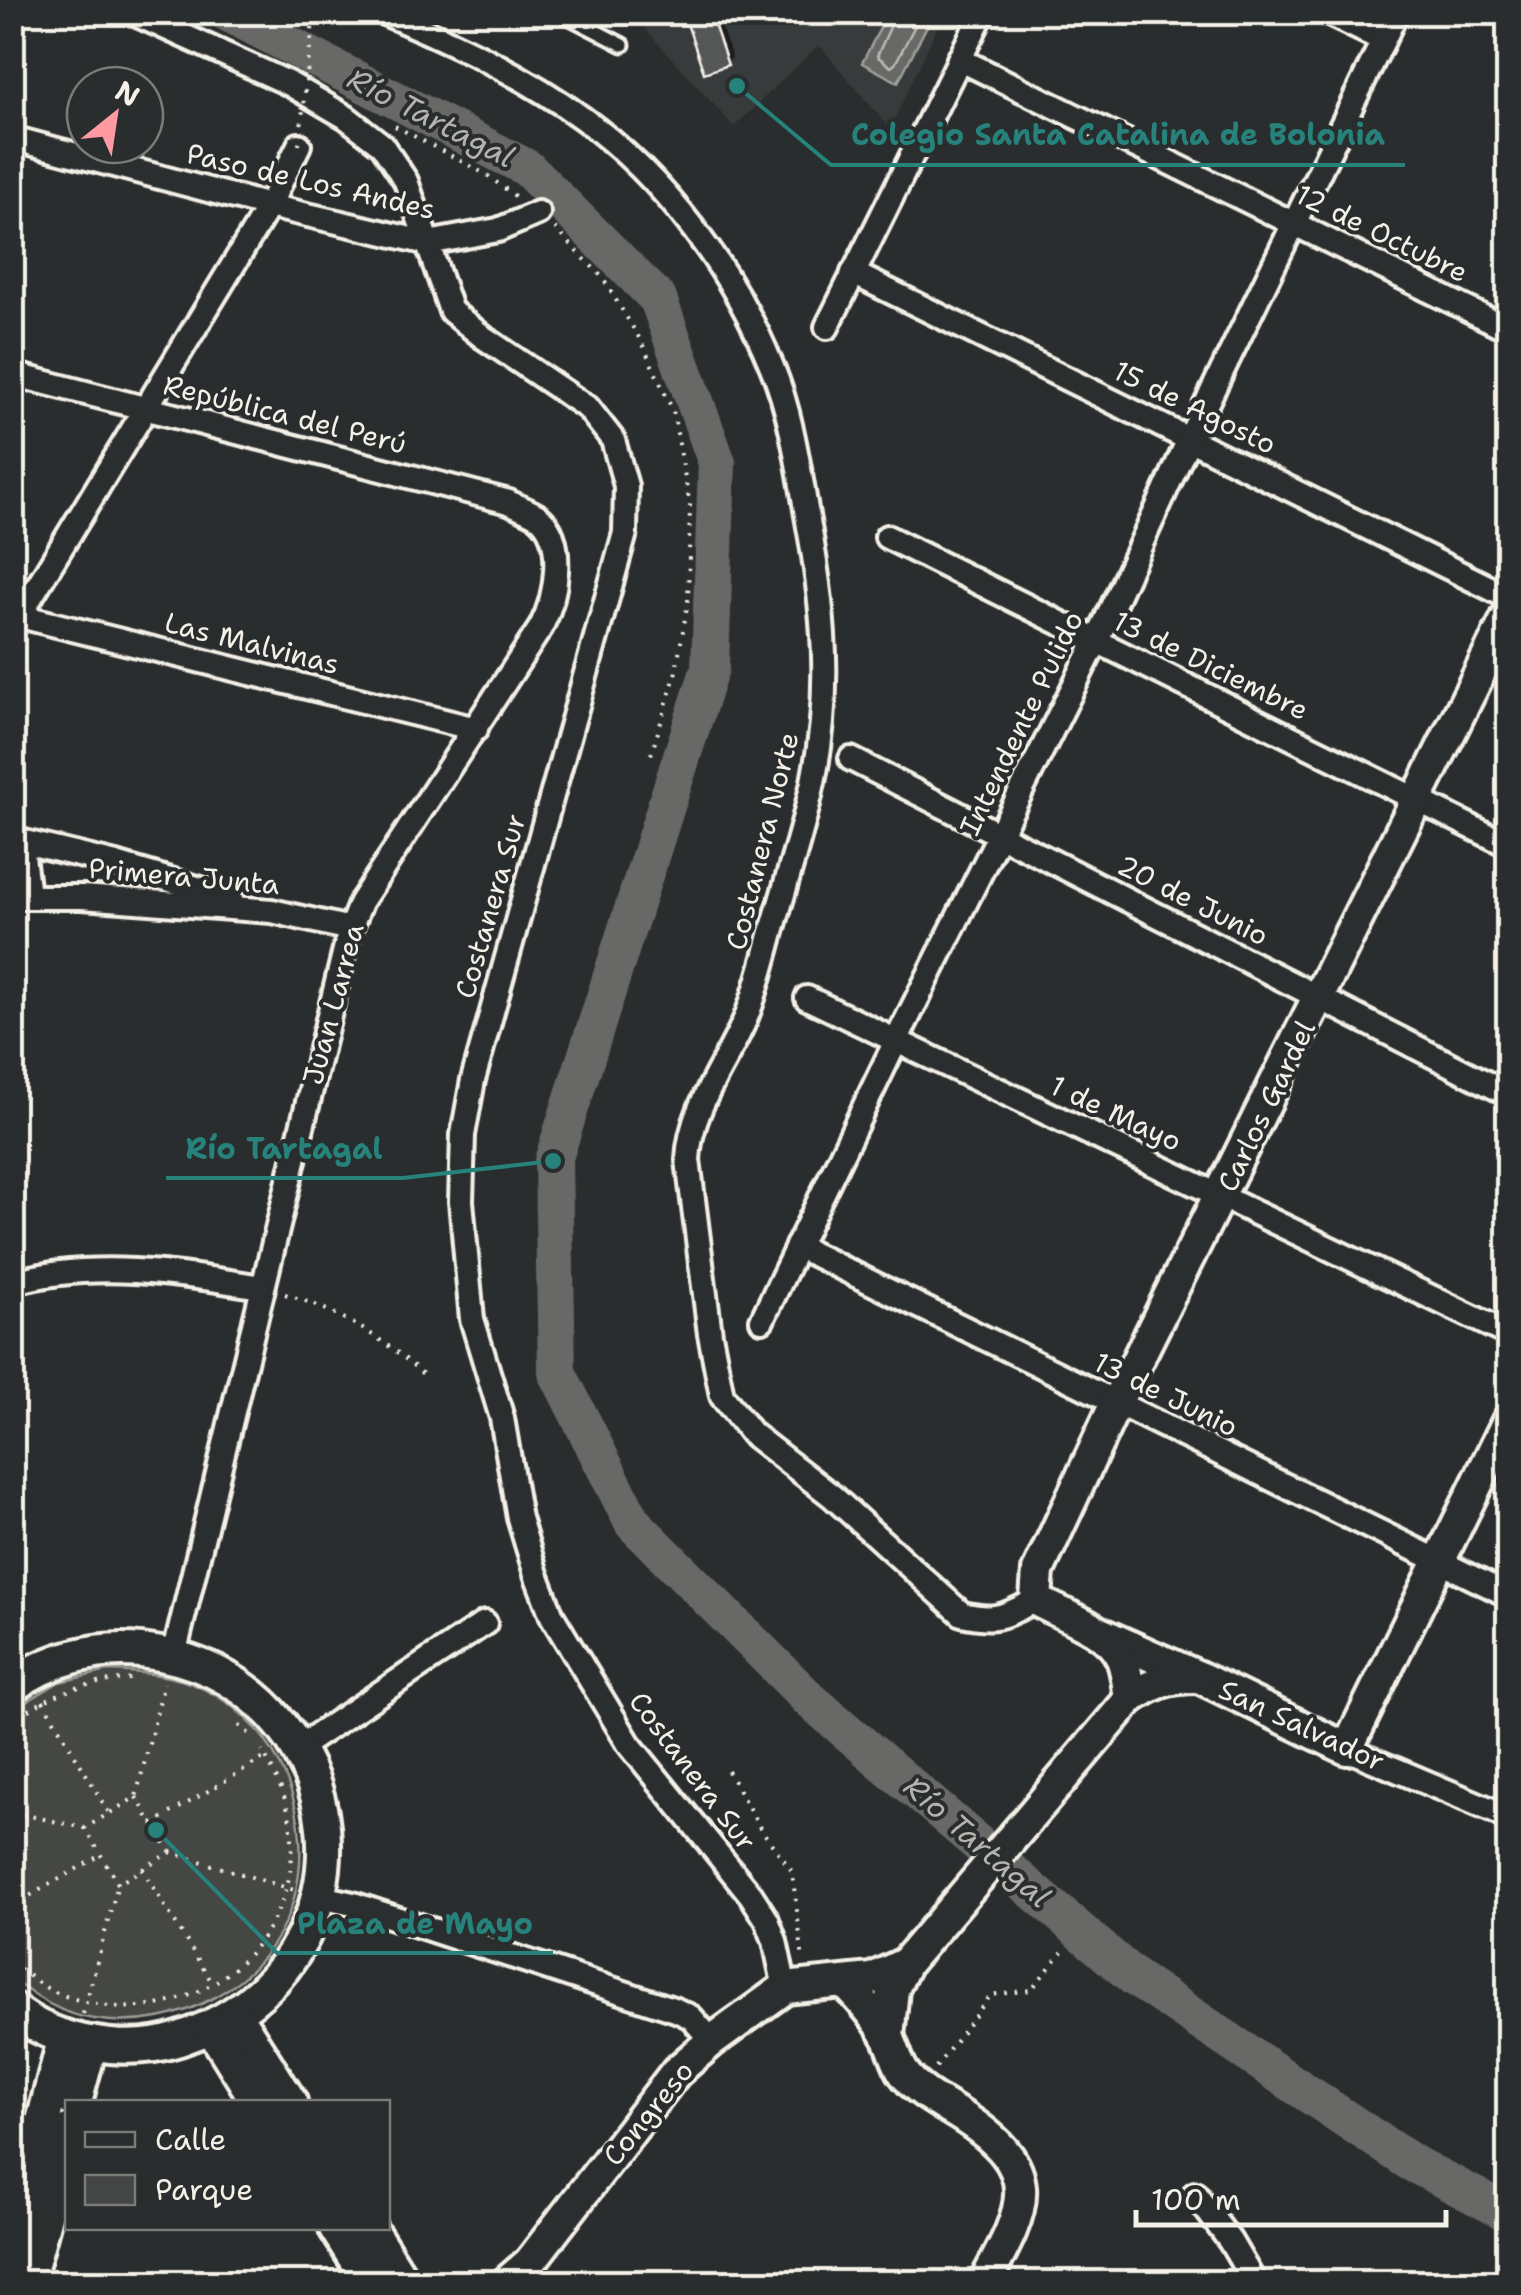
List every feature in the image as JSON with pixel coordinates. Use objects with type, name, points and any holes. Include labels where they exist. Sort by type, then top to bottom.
[{"type":"main road","points":[[12,2009],[78,2040],[132,2046],[173,2041],[224,2021],[273,1983],[302,1943],[320,1897],[326,1846],[318,1795],[298,1748],[266,1706],[223,1674],[169,1670],[123,1649],[72,1656],[23,1679]]},
{"type":"main road","points":[[224,2021],[257,2100]]},
{"type":"main road","points":[[224,2021],[288,2100]]},
{"type":"main road","points":[[75,2100],[78,2040]]},
{"type":"main road","points":[[12,2240],[78,2040]]},
{"type":"main road","points":[[27,2282],[65,2142]]},
{"type":"main road","points":[[337,2230],[370,2282]]},
{"type":"main road","points":[[370,2230],[403,2282]]},
{"type":"street","name":"Costanera Sur","points":[[131,12],[288,83],[346,116],[382,145],[406,181],[451,311],[588,408],[613,440],[626,486],[625,534],[463,1135],[461,1202],[472,1318],[502,1418],[518,1518],[552,1616],[629,1744],[752,1895],[776,1941],[813,1984]]},
{"type":"street","name":"Costanera Norte","points":[[382,12],[523,79],[584,118],[640,166],[702,240],[740,301],[773,368],[795,448],[816,560],[825,632],[825,694],[807,809],[761,971],[747,1014],[689,1134],[688,1160],[710,1334],[722,1396],[752,1434],[832,1496],[962,1614],[987,1620],[1006,1616],[1036,1600]]},
{"type":"street","points":[[827,327],[983,12]]},
{"type":"street","points":[[1325,12],[1383,40]]},
{"type":"street","name":"Intendente Pulido","points":[[762,1320],[896,1041],[1096,642],[1190,437],[1396,12]]},
{"type":"street","name":"12 de Octubre","points":[[959,59],[1508,329]]},
{"type":"street","name":"Paso de Los Andes","points":[[12,138],[428,243],[498,230],[538,213]]},
{"type":"street","points":[[15,620],[270,206],[299,146]]},
{"type":"street","name":"15 de Agosto","points":[[853,273],[1508,597]]},
{"type":"street","name":"República del Perú","points":[[12,374],[509,502],[540,518]]},
{"type":"street","name":"Juan Larrea","points":[[169,1670],[350,929],[361,902],[476,729],[551,607],[556,577],[553,543],[540,518]]},
{"type":"street","name":"13 de Diciembre","points":[[887,537],[1508,845]]},
{"type":"street","name":"Carlos Gardel","points":[[1036,1600],[1038,1571],[1047,1548],[1116,1404],[1508,616]]},
{"type":"street","name":"Las Malvinas","points":[[15,620],[476,729]]},
{"type":"street","name":"20 de Junio","points":[[851,759],[1508,1094]]},
{"type":"street","points":[[20,896],[17,840],[116,864],[272,911]]},
{"type":"street","name":"Primera Junta","points":[[20,896],[272,911],[350,929]]},
{"type":"street","name":"1 de Mayo","points":[[807,998],[1508,1334]]},
{"type":"street","name":"13 de Junio","points":[[796,1246],[1508,1596]]},
{"type":"street","points":[[12,1283],[34,1276],[149,1270],[261,1286]]},
{"type":"street","points":[[1347,1750],[1508,1421]]},
{"type":"street","name":"San Salvador","points":[[1036,1600],[1347,1750],[1508,1817]]},
{"type":"street","points":[[298,1748],[485,1623]]},
{"type":"street","points":[[1097,1632],[1116,1648],[1123,1662],[1130,1699]]},
{"type":"street","points":[[888,2036],[893,1989],[906,1964],[1130,1699],[1155,1681],[1201,1678]]},
{"type":"street","points":[[320,1897],[353,1904],[676,2010],[691,2018],[712,2041]]},
{"type":"street","points":[[813,1984],[872,1979],[906,1964]]},
{"type":"street","points":[[813,1984],[864,2002],[888,2036],[904,2073],[999,2144],[1018,2169],[1020,2202],[1010,2237],[985,2282]]},
{"type":"street","name":"Congreso","points":[[507,2282],[530,2262],[676,2072],[712,2041],[813,1984]]},
{"type":"street","points":[[1195,2194],[1254,2282]]},
{"type":"lane","points":[[559,12],[624,45]]},
{"type":"path","points":[[299,146],[314,12]]},
{"type":"path","points":[[296,78],[312,86]]},
{"type":"path","points":[[394,126],[486,175],[563,235],[602,277],[640,341],[673,411],[690,505],[688,602],[675,676],[652,755]]},
{"type":"path","points":[[261,1286],[308,1301],[360,1326],[403,1354],[428,1379]]},
{"type":"path","points":[[150,1682],[169,1670]]},
{"type":"path","points":[[12,1812],[85,1828],[136,1797],[169,1670]]},
{"type":"path","points":[[23,1679],[137,1679]]},
{"type":"path","points":[[12,1724],[23,1679]]},
{"type":"path","points":[[23,1679],[110,1813]]},
{"type":"path","points":[[12,1962],[44,1986],[86,2002],[132,2009],[177,2001],[214,1986],[253,1951],[277,1913],[285,1888],[290,1869],[291,1823],[279,1779],[255,1740],[232,1719]]},
{"type":"path","points":[[152,1824],[266,1757]]},
{"type":"path","points":[[728,1770],[760,1828],[792,1871],[813,1984]]},
{"type":"path","points":[[136,1797],[170,1852],[320,1897]]},
{"type":"path","points":[[85,1828],[118,1884]]},
{"type":"path","points":[[78,2040],[118,1884],[170,1852]]},
{"type":"path","points":[[12,1906],[101,1855]]},
{"type":"path","points":[[142,1869],[214,1986]]},
{"type":"path","points":[[921,2088],[990,1995],[1031,1990],[1062,1952]]},
{"type":"shaded area","points":[[631,13],[944,13],[890,129],[819,45],[734,127]]},
{"type":"green space","points":[[108,1671],[181,1680],[231,1705],[273,1752],[296,1809],[299,1871],[293,1902],[281,1931],[241,1979],[187,2010],[157,2018],[125,2021],[72,2014],[13,1980],[13,1710],[59,1682]]},
{"type":"water","points":[[888,13],[933,14],[898,82],[862,63]]},
{"type":"building","points":[[683,12],[710,12],[728,65],[704,73]]},
{"type":"waterway","name":"Río Tartagal","points":[[226,12],[527,168],[658,299],[717,463],[710,668],[553,1161],[557,1372],[633,1523],[809,1699],[1135,1978],[1410,2162],[1508,2213]]},
{"type":"place","name":"Colegio Santa Catalina de Bolonia","points":[[737,86]]},
{"type":"place","name":"Río Tartagal","points":[[553,1161]]},
{"type":"place","name":"Plaza de Mayo","points":[[156,1830]]}]
